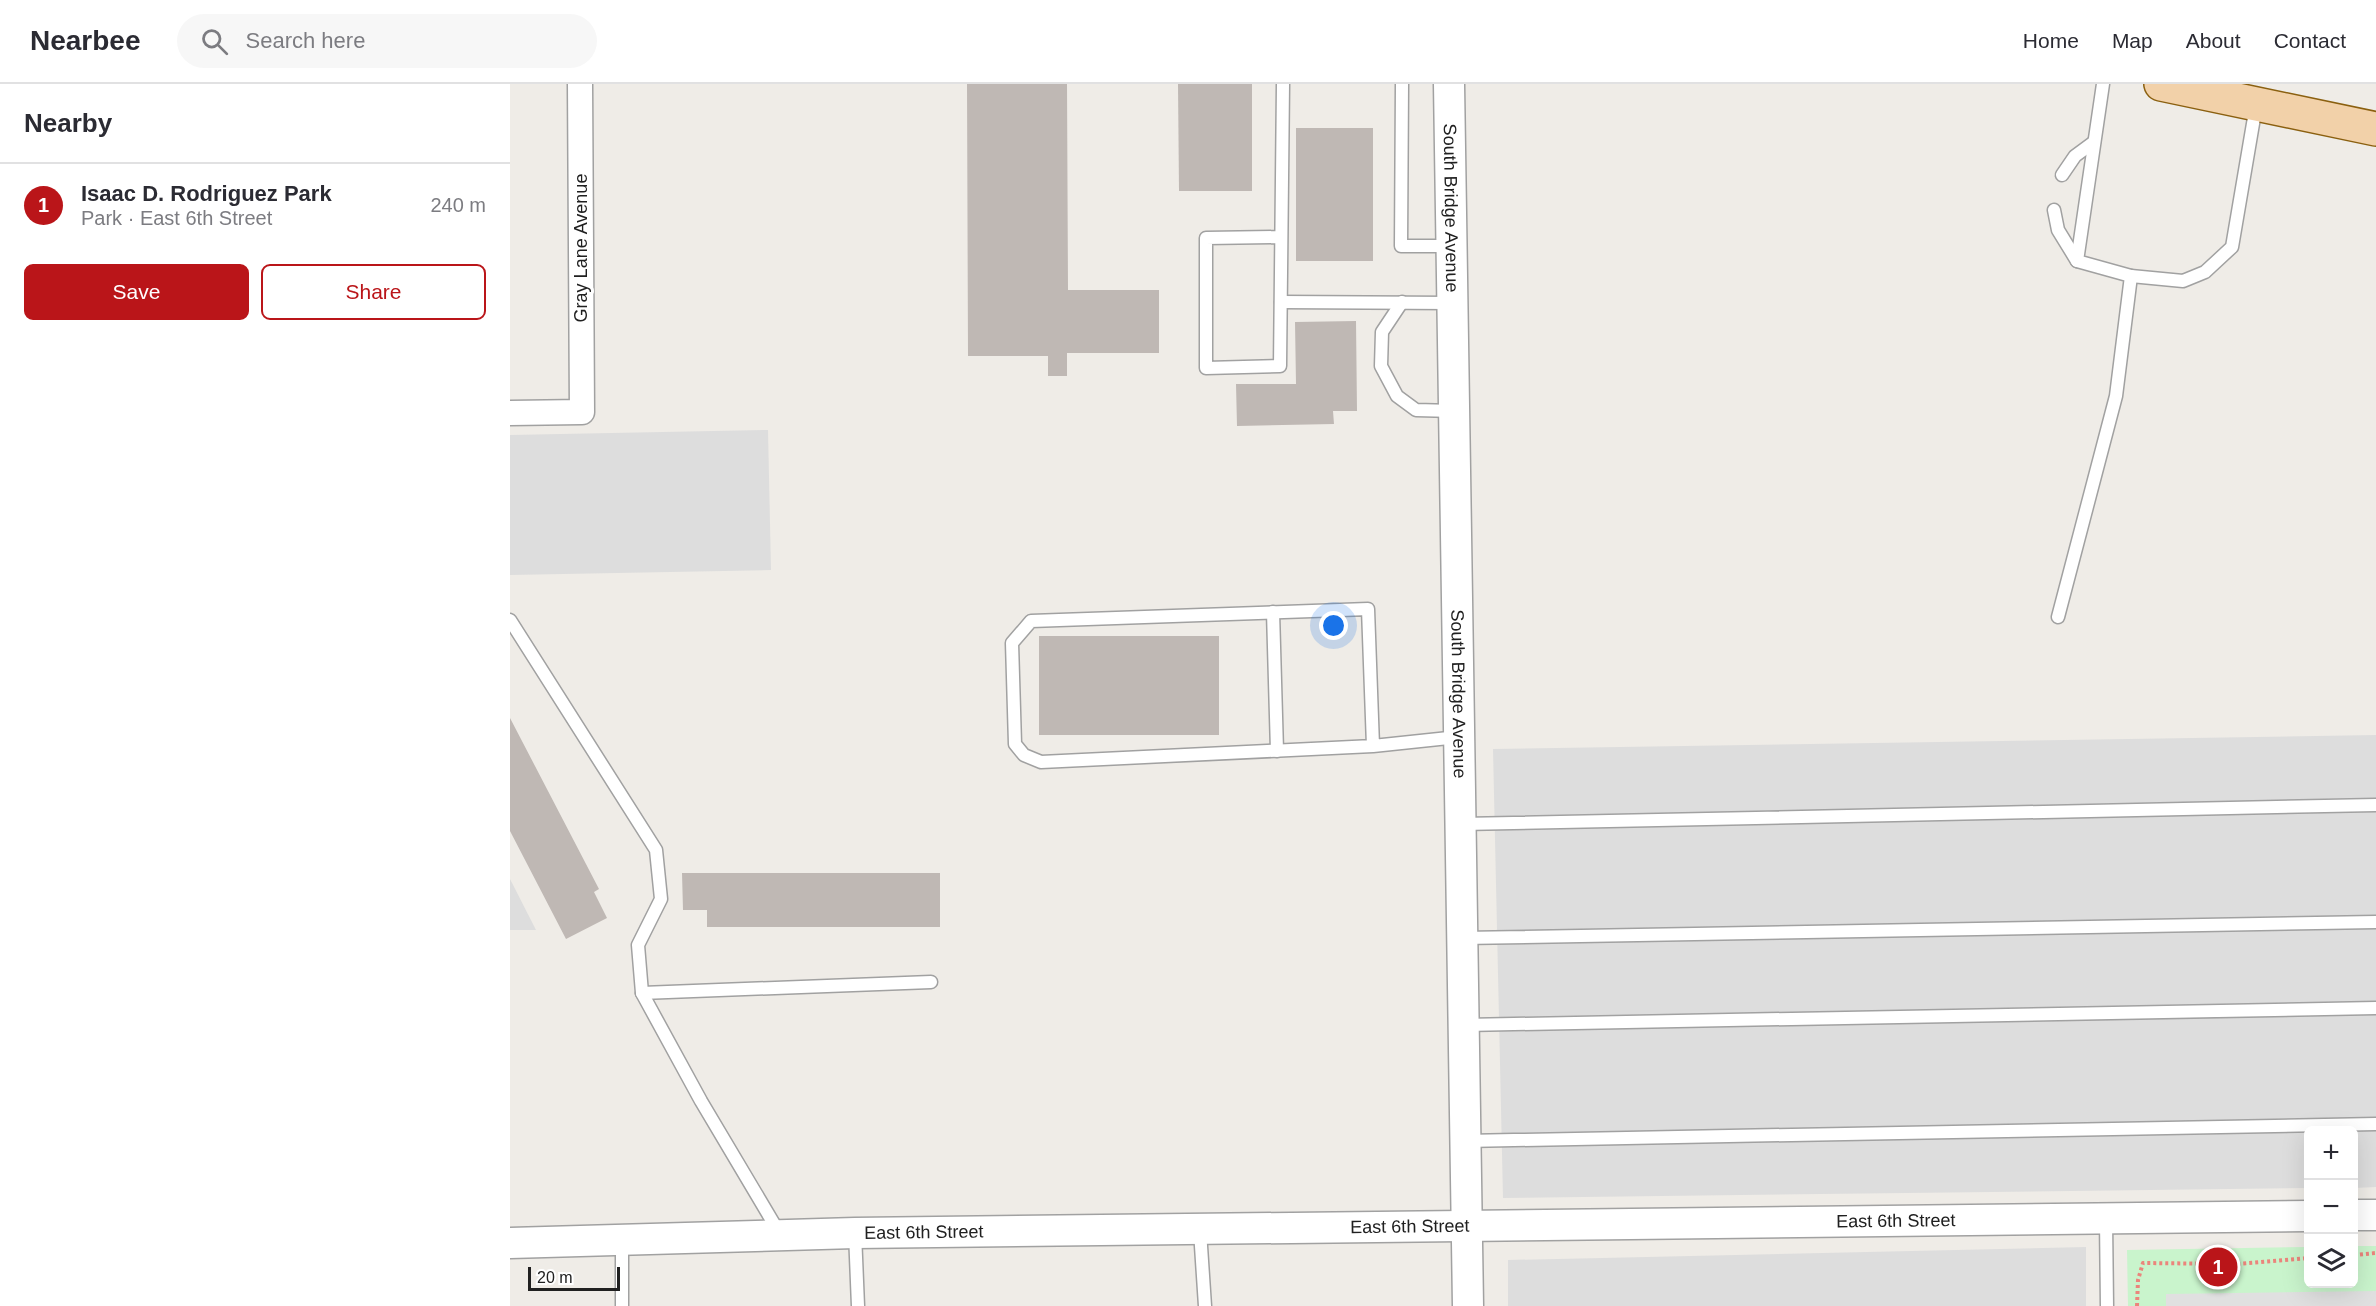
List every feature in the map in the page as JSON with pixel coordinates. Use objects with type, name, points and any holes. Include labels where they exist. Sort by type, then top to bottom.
[{"type":"main road","points":[[2161,84],[2376,129]]},
{"type":"street","name":"Gray Lane Avenue","points":[[510,413],[582,412],[579,84]]},
{"type":"street","name":"South Bridge Avenue","points":[[1449,84],[1468,1306]]},
{"type":"street","points":[[2358,1215],[2376,1215]]},
{"type":"street","name":"East 6th Street","points":[[510,1243],[622,1242],[855,1233],[1200,1231],[2304,1216]]},
{"type":"lane","points":[[1280,237],[1206,238],[1206,368],[1280,366],[1283,84]]},
{"type":"lane","points":[[1402,84],[1401,246],[1452,246]]},
{"type":"lane","points":[[2077,261],[2103,84]]},
{"type":"lane","points":[[2054,210],[2058,230],[2077,261],[2131,276],[2183,281],[2205,272],[2232,248],[2256,104]]},
{"type":"lane","points":[[2062,175],[2075,156],[2094,142]]},
{"type":"lane","points":[[2058,617],[2116,396],[2131,276]]},
{"type":"lane","points":[[1281,302],[1452,303]]},
{"type":"lane","points":[[1402,302],[1382,332],[1381,366],[1398,396],[1416,410],[1454,411]]},
{"type":"lane","points":[[1373,746],[1368,609],[1031,621],[1012,643],[1015,744],[1024,755],[1041,762],[1373,746],[1459,737]]},
{"type":"lane","points":[[1273,612],[1277,751]]},
{"type":"lane","points":[[510,620],[656,850],[661,899],[638,945],[642,993],[701,1101],[781,1235]]},
{"type":"lane","points":[[1460,824],[2376,805]]},
{"type":"lane","points":[[1462,938],[2376,922]]},
{"type":"lane","points":[[642,993],[930,982]]},
{"type":"lane","points":[[1464,1025],[2376,1008]]},
{"type":"lane","points":[[1465,1141],[2376,1124]]},
{"type":"lane","points":[[2106,1218],[2107,1306]]},
{"type":"lane","points":[[1200,1231],[1205,1306]]},
{"type":"lane","points":[[855,1233],[858,1306]]},
{"type":"lane","points":[[622,1242],[622,1306]]},
{"type":"path","points":[[2358,1255],[2376,1253]]},
{"type":"path","points":[[2137,1306],[2138,1280],[2143,1263],[2238,1264],[2304,1258]]},
{"type":"shaded area","points":[[768,430],[771,570],[510,575],[510,435]]},
{"type":"shaded area","points":[[2376,735],[2376,1187],[2358,1188],[2358,1126],[2304,1126],[2304,1188],[1503,1198],[1493,749]]},
{"type":"shaded area","points":[[510,879],[536,930],[510,930]]},
{"type":"shaded area","points":[[2086,1247],[2086,1306],[1508,1306],[1508,1260]]},
{"type":"shaded area","points":[[2376,1291],[2376,1306],[2166,1306],[2166,1294]]},
{"type":"green space","points":[[2358,1246],[2376,1246],[2376,1306],[2128,1306],[2127,1250],[2304,1247],[2304,1288],[2358,1288]]},
{"type":"building","points":[[967,84],[1067,84],[1068,290],[1159,290],[1159,353],[1067,353],[1067,376],[1048,376],[1048,356],[968,356]]},
{"type":"building","points":[[1178,84],[1252,84],[1252,191],[1179,191]]},
{"type":"building","points":[[1296,128],[1373,128],[1373,261],[1296,261]]},
{"type":"building","points":[[1356,321],[1357,411],[1333,411],[1334,424],[1237,426],[1236,384],[1296,384],[1295,322]]},
{"type":"building","points":[[1039,636],[1219,636],[1219,735],[1039,735]]},
{"type":"building","points":[[510,718],[599,889],[594,892],[607,918],[566,939],[510,831]]},
{"type":"building","points":[[682,873],[940,873],[940,927],[707,927],[707,910],[683,910]]},
{"type":"place","name":"Isaac D. Rodriguez Park","points":[[2218,1267]]}]
